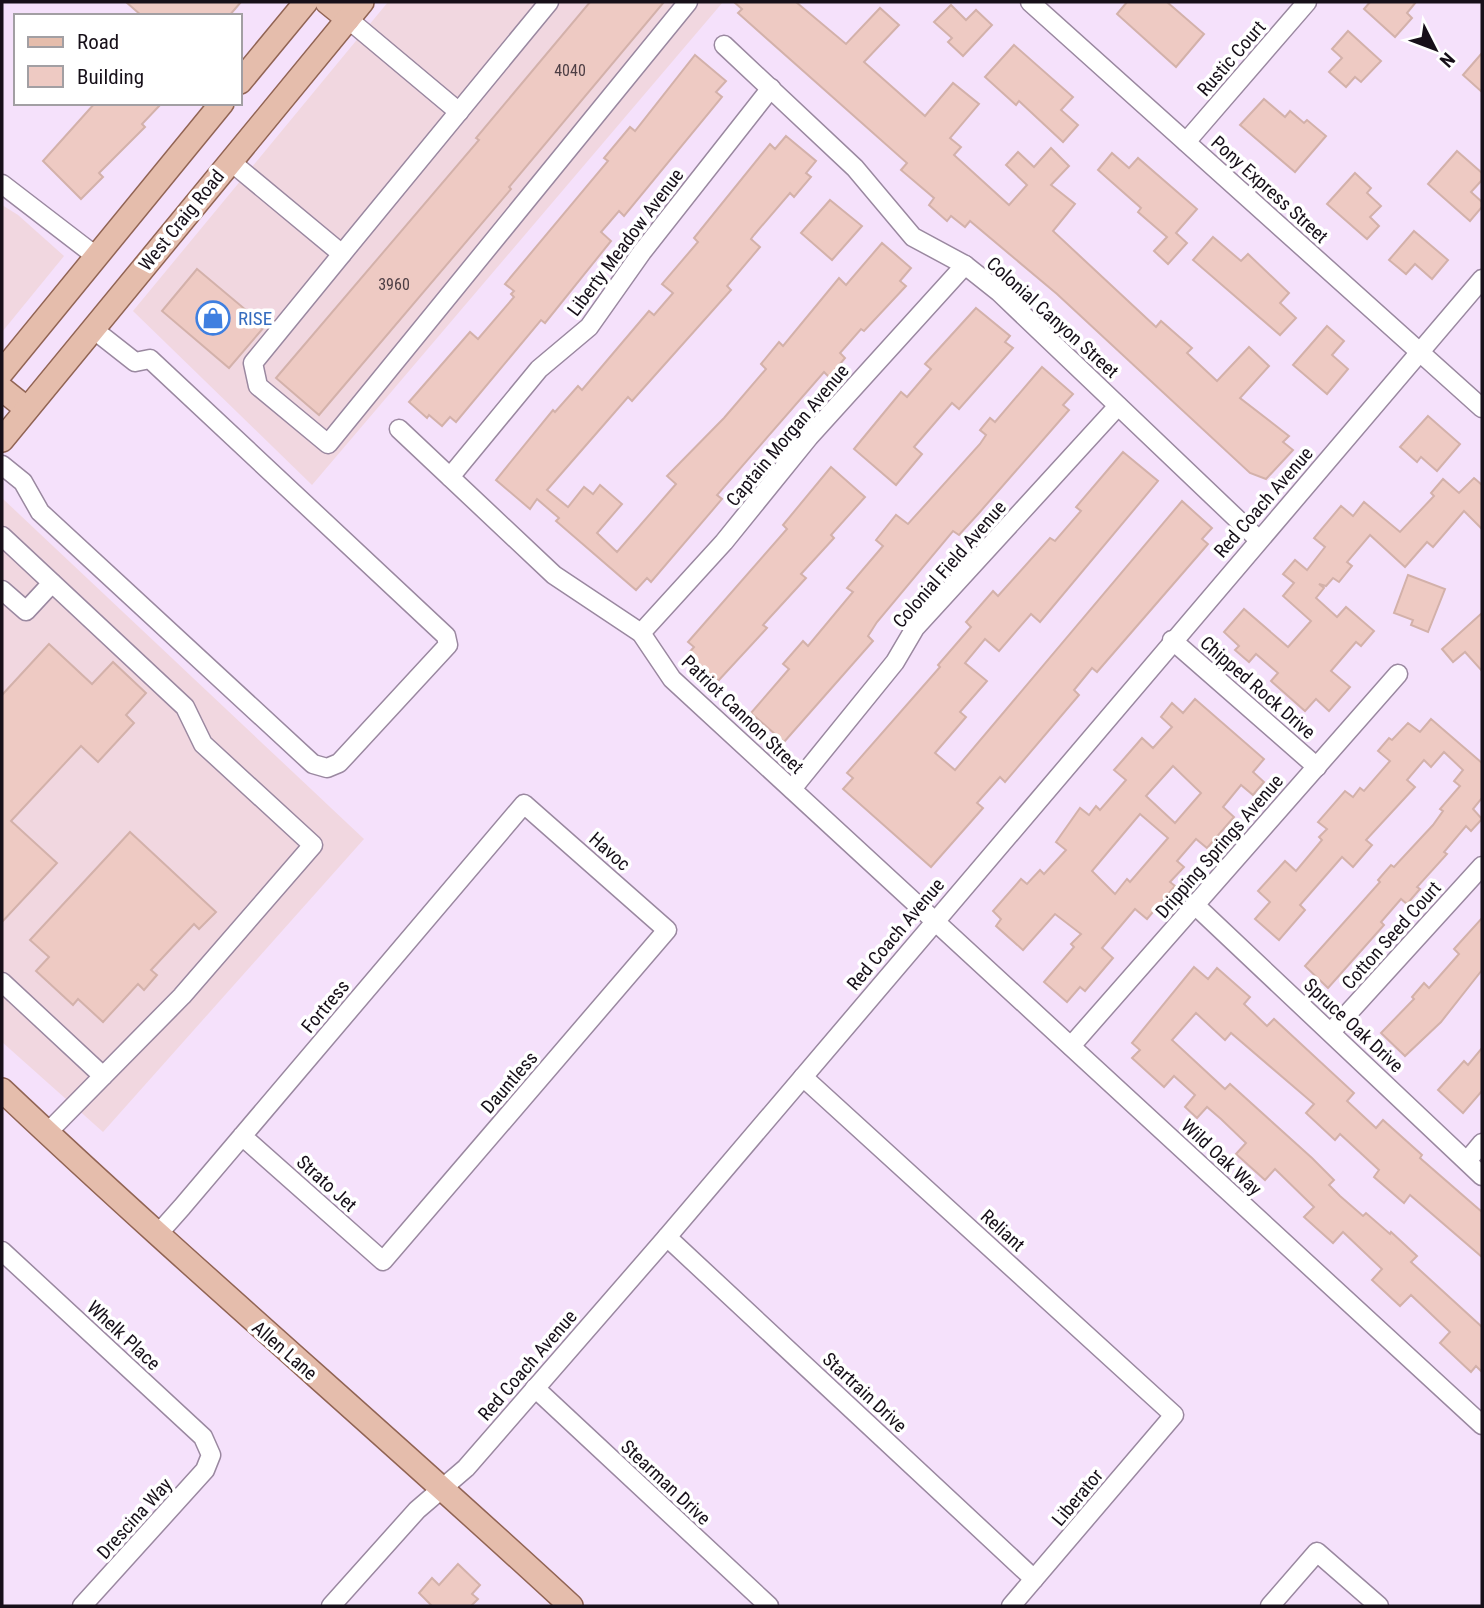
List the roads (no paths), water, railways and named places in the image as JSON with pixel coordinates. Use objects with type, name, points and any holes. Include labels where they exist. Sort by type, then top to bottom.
[{"type":"main road","points":[[242,80],[306,2]]},
{"type":"main road","points":[[327,2],[355,10]]},
{"type":"main road","name":"West Craig Road","points":[[2,440],[355,10]]},
{"type":"main road","points":[[2,372],[220,105]]},
{"type":"main road","points":[[2,389],[27,409]]},
{"type":"main road","name":"Allen Lane","points":[[2,1090],[265,1334],[444,1489],[571,1606]]},
{"type":"street","points":[[549,2],[253,363],[258,386],[328,444],[688,2]]},
{"type":"street","name":"Pony Express Street","points":[[1030,2],[1482,408]]},
{"type":"street","name":"Rustic Court","points":[[1186,142],[1307,2]]},
{"type":"street","points":[[355,10],[458,112]]},
{"type":"street","name":"Colonial Canyon Street","points":[[724,45],[855,168],[913,237],[965,265],[999,292],[1259,540]]},
{"type":"street","name":"Liberty Meadow Avenue","points":[[450,477],[539,369],[589,327],[642,252],[771,88]]},
{"type":"street","points":[[230,161],[342,254]]},
{"type":"street","points":[[2,184],[97,257]]},
{"type":"street","name":"Captain Morgan Avenue","points":[[641,633],[724,542],[809,436],[965,265]]},
{"type":"street","name":"Red Coach Avenue","points":[[331,1606],[417,1510],[444,1489],[667,1237],[1172,640],[1482,279]]},
{"type":"street","points":[[2,465],[23,482],[40,512],[313,764],[327,768],[339,763],[447,645],[446,636],[150,359],[135,362],[93,329]]},
{"type":"street","name":"Colonial Field Avenue","points":[[792,789],[895,663],[915,628],[1118,405]]},
{"type":"street","name":"Patriot Cannon Street","points":[[399,429],[554,575],[641,633],[672,679],[934,920]]},
{"type":"street","points":[[2,536],[185,707],[203,744],[313,845],[182,996],[47,1133]]},
{"type":"street","points":[[2,590],[26,611],[52,583]]},
{"type":"street","name":"Chipped Rock Drive","points":[[1172,640],[1317,767]]},
{"type":"street","name":"Dripping Springs Avenue","points":[[1071,1046],[1398,674]]},
{"type":"street","name":"Havoc","points":[[524,804],[667,930]]},
{"type":"street","name":"Fortress","points":[[159,1234],[524,804]]},
{"type":"street","name":"Cotton Seed Court","points":[[1331,1032],[1482,866]]},
{"type":"street","name":"Spruce Oak Drive","points":[[1195,905],[1482,1176]]},
{"type":"street","name":"Wild Oak Way","points":[[934,920],[1482,1425]]},
{"type":"street","name":"Dauntless","points":[[383,1261],[667,930]]},
{"type":"street","points":[[2,982],[103,1076]]},
{"type":"street","name":"Reliant","points":[[803,1077],[1174,1415]]},
{"type":"street","name":"Strato Jet","points":[[242,1136],[383,1261]]},
{"type":"street","points":[[1466,1161],[1482,1143]]},
{"type":"street","name":"Startrain Drive","points":[[667,1237],[1034,1579]]},
{"type":"street","name":"Whelk Place","points":[[2,1251],[203,1437],[211,1455]]},
{"type":"street","name":"Stearman Drive","points":[[534,1388],[769,1606]]},
{"type":"street","name":"Liberator","points":[[1011,1606],[1174,1415]]},
{"type":"street","name":"Drescina Way","points":[[82,1606],[205,1470],[211,1455]]},
{"type":"street","points":[[1270,1606],[1317,1552],[1379,1606]]},
{"type":"place","name":"RISE","points":[[213,318]]}]
